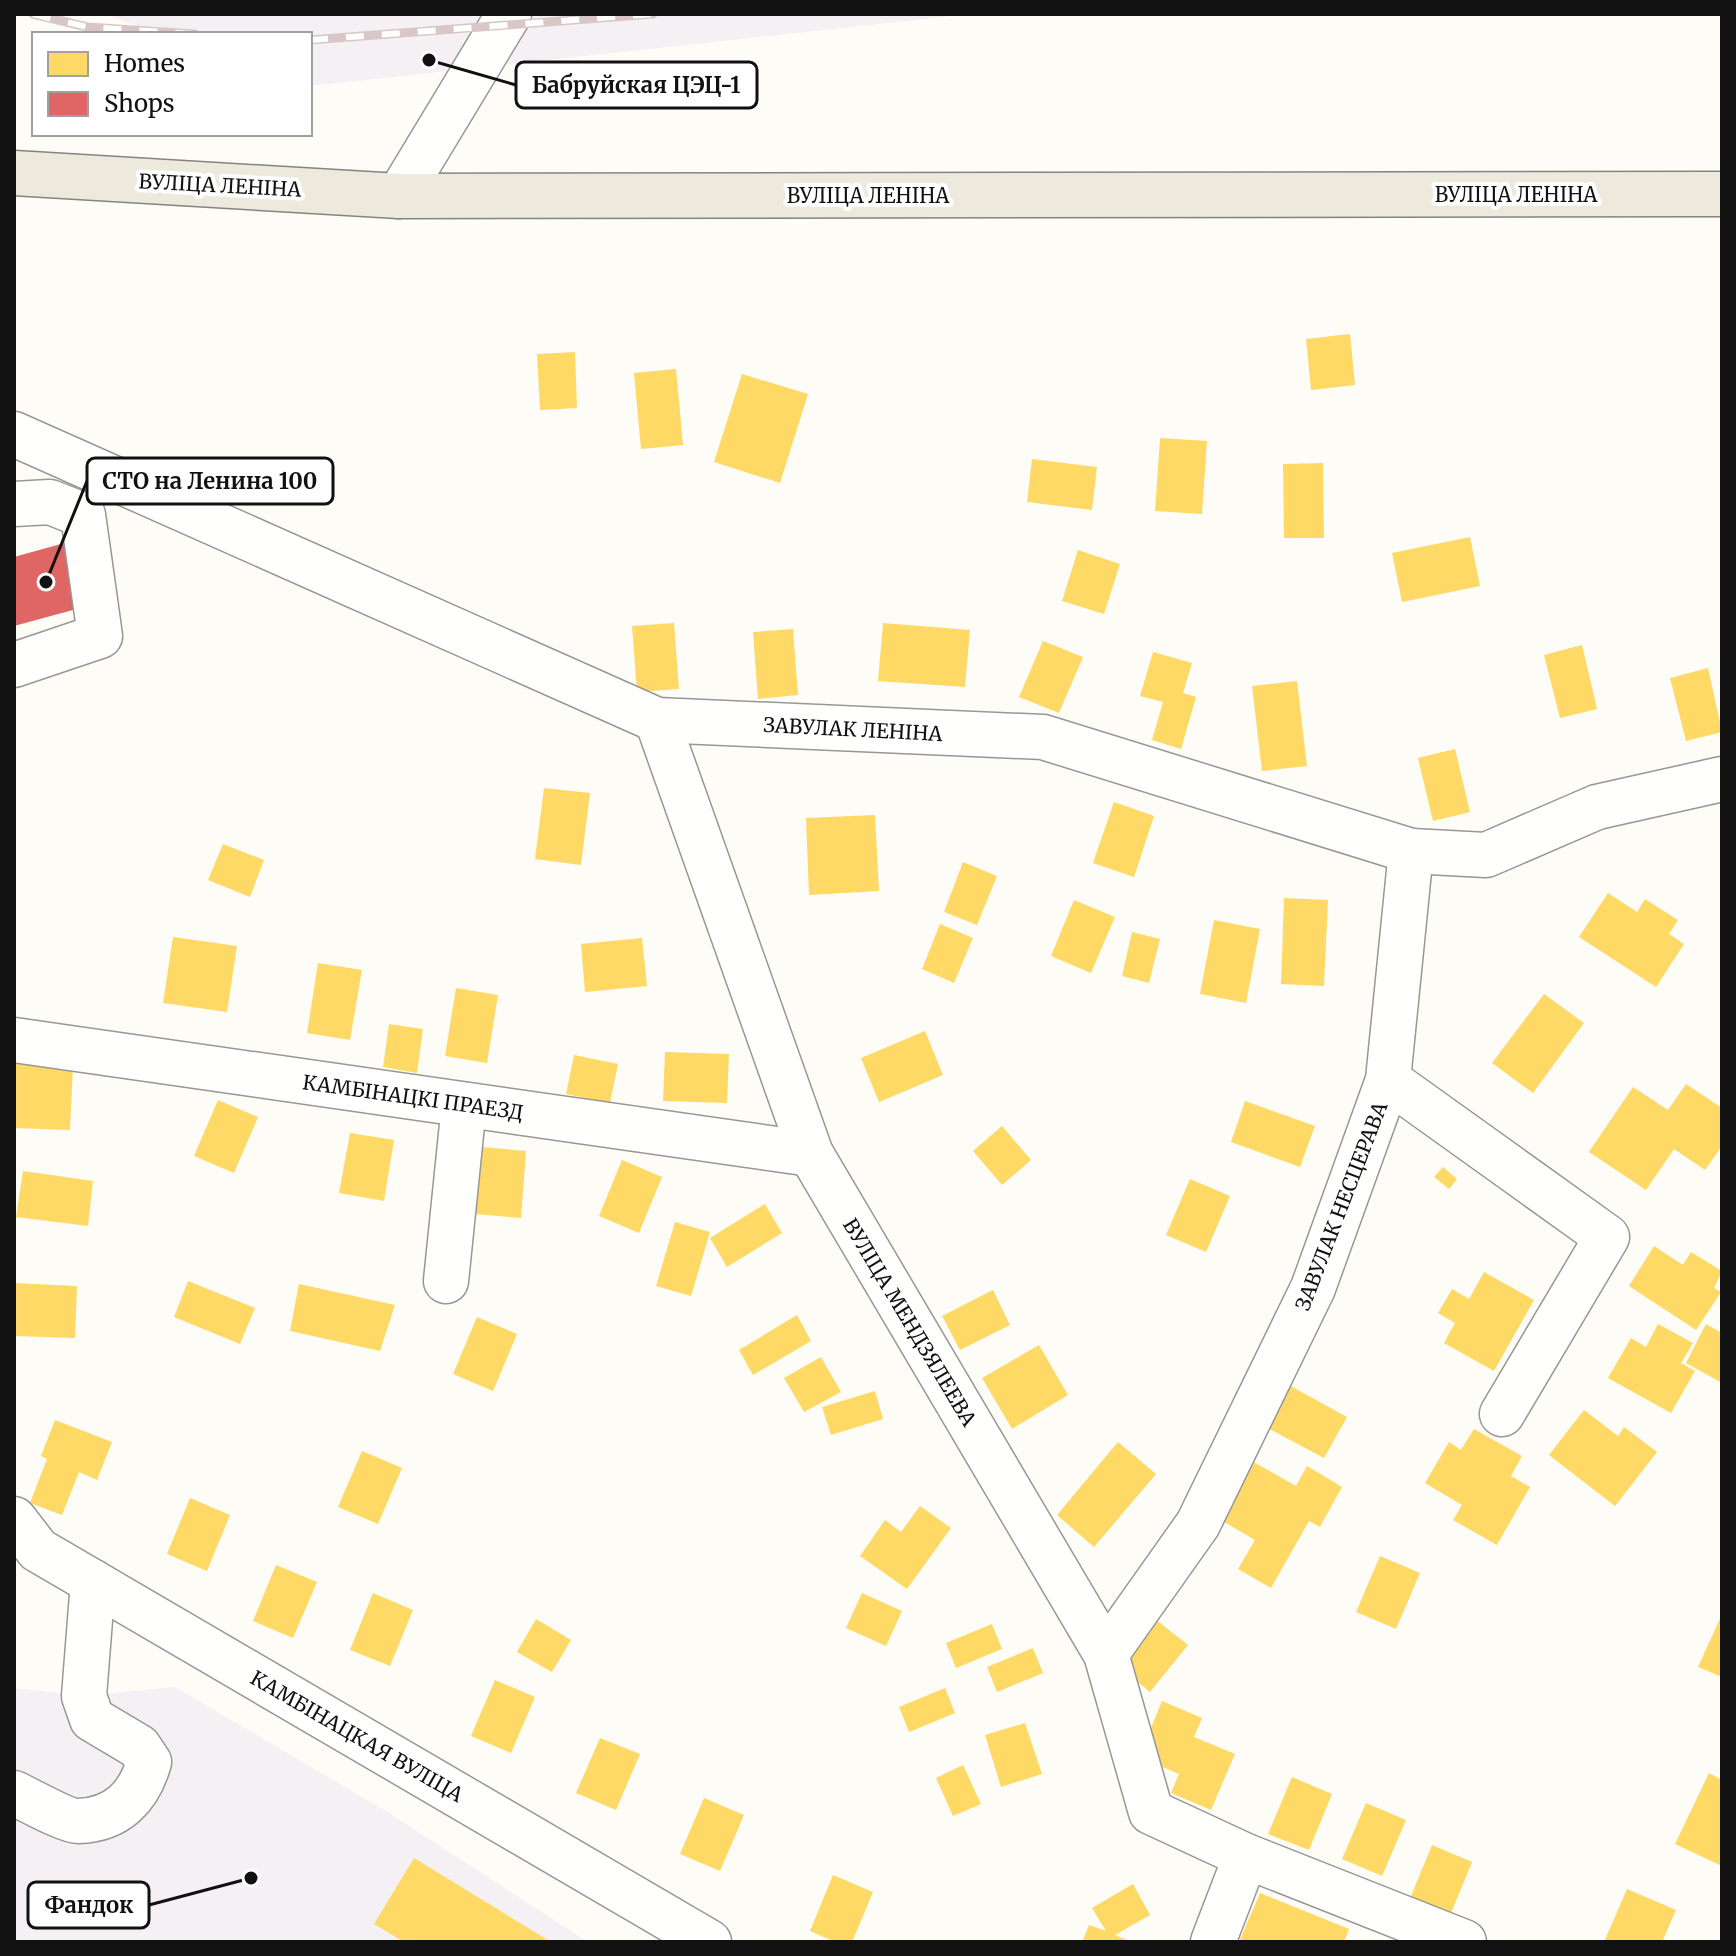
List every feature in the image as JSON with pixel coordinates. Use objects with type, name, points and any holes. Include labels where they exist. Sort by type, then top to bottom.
[{"type":"main road","name":"ВУЛІЦА ЛЕНІНА","points":[[14,173],[399,196],[1722,194]]},
{"type":"street","points":[[399,196],[509,14]]},
{"type":"street","name":"ЗАВУЛАК ЛЕНІНА","points":[[14,434],[657,720],[1043,737],[1411,851],[1486,855],[1597,807],[1722,779]]},
{"type":"street","points":[[14,504],[50,502],[83,515],[100,636],[14,665]]},
{"type":"street","name":"ВУЛІЦА МЕНДЗЯЛЕЕВА","points":[[657,720],[811,1154],[1106,1654],[1151,1812],[1246,1856],[1464,1942]]},
{"type":"street","name":"ЗАВУЛАК НЕСЦЕРАВА","points":[[1106,1654],[1198,1524],[1313,1288],[1388,1080],[1411,851]]},
{"type":"street","name":"КАМБІНАЦКІ ПРАЕЗД","points":[[14,1040],[811,1154]]},
{"type":"street","points":[[1388,1080],[1607,1237],[1502,1414]]},
{"type":"street","points":[[446,1281],[464,1105]]},
{"type":"street","name":"КАМБІНАЦКАЯ ВУЛІЦА","points":[[14,1519],[38,1550],[709,1942]]},
{"type":"street","points":[[14,1793],[76,1821],[116,1813],[143,1785],[149,1762],[139,1747],[92,1719],[84,1696],[93,1582]]},
{"type":"street","points":[[1213,1942],[1246,1856]]},
{"type":"shaded area","points":[[106,14],[970,14],[312,86],[312,32],[153,32]]},
{"type":"shaded area","points":[[175,1687],[389,1813],[588,1942],[14,1942],[14,1688],[84,1696]]},
{"type":"building: Homes","points":[[1350,334],[1355,385],[1311,390],[1306,339]]},
{"type":"building: Homes","points":[[575,352],[577,408],[540,410],[537,354]]},
{"type":"building: Homes","points":[[676,369],[683,445],[641,449],[634,373]]},
{"type":"building: Homes","points":[[742,374],[808,394],[780,483],[714,462]]},
{"type":"building: Homes","points":[[1160,438],[1207,441],[1202,514],[1155,511]]},
{"type":"building: Homes","points":[[1032,459],[1097,467],[1092,510],[1027,502]]},
{"type":"building: Homes","points":[[1323,463],[1324,538],[1284,538],[1283,464]]},
{"type":"building: Homes","points":[[1470,537],[1480,586],[1402,602],[1392,553]]},
{"type":"building: Homes","points":[[1078,550],[1120,564],[1104,614],[1062,601]]},
{"type":"building: Homes","points":[[674,623],[679,689],[637,692],[632,626]]},
{"type":"building: Homes","points":[[883,623],[970,630],[965,687],[878,681]]},
{"type":"building: Homes","points":[[793,629],[798,695],[758,699],[753,632]]},
{"type":"building: Homes","points":[[1043,641],[1083,657],[1059,713],[1019,697]]},
{"type":"building: Homes","points":[[1582,645],[1597,709],[1560,718],[1544,655]]},
{"type":"building: Homes","points":[[1153,652],[1192,663],[1183,693],[1196,697],[1181,749],[1152,740],[1163,702],[1140,696]]},
{"type":"building: Homes","points":[[1708,668],[1722,732],[1686,741],[1670,678]]},
{"type":"building: Homes","points":[[1297,681],[1307,766],[1262,771],[1252,686]]},
{"type":"building: Homes","points":[[1455,749],[1470,812],[1433,821],[1418,758]]},
{"type":"building: Homes","points":[[544,788],[590,793],[581,865],[535,859]]},
{"type":"building: Homes","points":[[1114,802],[1154,816],[1134,877],[1093,863]]},
{"type":"building: Homes","points":[[875,815],[879,891],[809,895],[806,818]]},
{"type":"building: Homes","points":[[223,844],[264,860],[250,897],[208,880]]},
{"type":"building: Homes","points":[[963,862],[997,876],[977,925],[944,912]]},
{"type":"building: Homes","points":[[1608,893],[1637,912],[1645,899],[1678,920],[1669,934],[1684,944],[1656,987],[1579,937]]},
{"type":"building: Homes","points":[[1284,898],[1328,900],[1324,986],[1281,984]]},
{"type":"building: Homes","points":[[1074,900],[1115,917],[1091,973],[1051,956]]},
{"type":"building: Homes","points":[[1214,920],[1260,929],[1246,1003],[1200,994]]},
{"type":"building: Homes","points":[[940,924],[973,938],[954,983],[922,969]]},
{"type":"building: Homes","points":[[1132,932],[1160,939],[1149,983],[1122,976]]},
{"type":"building: Homes","points":[[173,937],[237,946],[227,1012],[163,1003]]},
{"type":"building: Homes","points":[[642,938],[647,986],[585,992],[581,944]]},
{"type":"building: Homes","points":[[318,963],[362,970],[350,1040],[307,1033]]},
{"type":"building: Homes","points":[[456,988],[498,995],[487,1063],[445,1056]]},
{"type":"building: Homes","points":[[1544,994],[1584,1023],[1533,1093],[1492,1063]]},
{"type":"building: Homes","points":[[389,1024],[423,1029],[417,1073],[383,1067]]},
{"type":"building: Homes","points":[[925,1031],[943,1075],[879,1102],[861,1058]]},
{"type":"building: Homes","points":[[665,1052],[729,1054],[727,1103],[663,1101]]},
{"type":"building: Homes","points":[[574,1055],[618,1064],[610,1103],[566,1094]]},
{"type":"building: Homes","points":[[14,1063],[73,1065],[70,1130],[14,1128]]},
{"type":"building: Homes","points":[[1686,1084],[1722,1108],[1722,1146],[1705,1170],[1674,1149],[1646,1190],[1589,1152],[1633,1087],[1668,1110]]},
{"type":"building: Homes","points":[[218,1100],[258,1117],[234,1173],[194,1156]]},
{"type":"building: Homes","points":[[1245,1101],[1315,1126],[1300,1167],[1231,1142]]},
{"type":"building: Homes","points":[[1002,1126],[1031,1160],[1002,1185],[973,1151]]},
{"type":"building: Homes","points":[[350,1133],[394,1140],[384,1201],[339,1193]]},
{"type":"building: Homes","points":[[481,1147],[526,1151],[521,1218],[475,1214]]},
{"type":"building: Homes","points":[[622,1160],[662,1177],[639,1233],[599,1216]]},
{"type":"building: Homes","points":[[1443,1167],[1457,1179],[1449,1189],[1434,1177]]},
{"type":"building: Homes","points":[[23,1171],[93,1181],[88,1226],[16,1217]]},
{"type":"building: Homes","points":[[1190,1179],[1230,1196],[1206,1252],[1166,1235]]},
{"type":"building: Homes","points":[[765,1204],[782,1233],[727,1267],[710,1238]]},
{"type":"building: Homes","points":[[675,1222],[710,1232],[691,1296],[656,1286]]},
{"type":"building: Homes","points":[[1654,1246],[1683,1265],[1691,1252],[1722,1271],[1714,1288],[1721,1292],[1696,1330],[1629,1286]]},
{"type":"building: Homes","points":[[1484,1272],[1534,1300],[1494,1371],[1444,1343],[1455,1323],[1438,1313],[1452,1289],[1469,1299]]},
{"type":"building: Homes","points":[[188,1281],[255,1308],[240,1344],[174,1317]]},
{"type":"building: Homes","points":[[14,1283],[77,1286],[75,1338],[14,1336]]},
{"type":"building: Homes","points":[[299,1284],[395,1305],[380,1351],[290,1331]]},
{"type":"building: Homes","points":[[993,1290],[1010,1325],[960,1350],[942,1316]]},
{"type":"building: Homes","points":[[797,1315],[811,1341],[753,1375],[739,1350]]},
{"type":"building: Homes","points":[[477,1317],[517,1334],[493,1391],[453,1374]]},
{"type":"building: Homes","points":[[1658,1324],[1693,1343],[1681,1363],[1695,1371],[1671,1413],[1608,1378],[1631,1338],[1646,1347]]},
{"type":"building: Homes","points":[[1706,1324],[1722,1333],[1722,1383],[1686,1363]]},
{"type":"building: Homes","points":[[1039,1345],[1068,1395],[1012,1429],[982,1378]]},
{"type":"building: Homes","points":[[821,1357],[841,1392],[804,1412],[784,1378]]},
{"type":"building: Homes","points":[[1287,1384],[1347,1417],[1324,1458],[1264,1426]]},
{"type":"building: Homes","points":[[875,1391],[883,1419],[831,1435],[822,1407]]},
{"type":"building: Homes","points":[[1584,1410],[1618,1436],[1624,1427],[1657,1452],[1615,1506],[1549,1455]]},
{"type":"building: Homes","points":[[55,1420],[112,1442],[97,1480],[79,1472],[62,1515],[30,1503],[47,1459],[41,1456]]},
{"type":"building: Homes","points":[[1474,1429],[1522,1456],[1511,1476],[1530,1487],[1497,1545],[1453,1520],[1462,1505],[1425,1483],[1449,1442],[1461,1450]]},
{"type":"building: Homes","points":[[1118,1442],[1156,1474],[1094,1547],[1057,1515]]},
{"type":"building: Homes","points":[[362,1451],[402,1468],[378,1524],[338,1507]]},
{"type":"building: Homes","points":[[1252,1461],[1296,1486],[1307,1466],[1342,1487],[1320,1527],[1309,1521],[1271,1588],[1238,1569],[1255,1540],[1219,1519]]},
{"type":"building: Homes","points":[[190,1498],[230,1515],[207,1571],[167,1554]]},
{"type":"building: Homes","points":[[920,1506],[951,1528],[907,1589],[860,1556],[885,1520],[901,1532]]},
{"type":"building: Homes","points":[[1380,1556],[1420,1573],[1396,1629],[1356,1612]]},
{"type":"building: Homes","points":[[276,1565],[317,1582],[293,1638],[253,1621]]},
{"type":"building: Homes","points":[[373,1593],[413,1610],[390,1666],[350,1650]]},
{"type":"building: Homes","points":[[862,1593],[902,1611],[886,1646],[846,1628]]},
{"type":"building: Homes","points":[[1722,1614],[1722,1677],[1698,1667]]},
{"type":"building: Homes","points":[[536,1619],[571,1640],[552,1672],[517,1652]]},
{"type":"building: Homes","points":[[1155,1619],[1188,1645],[1150,1692],[1117,1665]]},
{"type":"building: Homes","points":[[992,1624],[1002,1649],[956,1668],[946,1643]]},
{"type":"building: Homes","points":[[1033,1648],[1043,1673],[997,1692],[987,1667]]},
{"type":"building: Homes","points":[[495,1680],[535,1697],[511,1753],[471,1736]]},
{"type":"building: Homes","points":[[945,1688],[955,1713],[909,1732],[899,1707]]},
{"type":"building: Homes","points":[[1162,1701],[1202,1718],[1194,1737],[1235,1754],[1211,1810],[1171,1793],[1179,1774],[1139,1757]]},
{"type":"building: Homes","points":[[1025,1723],[1042,1774],[1001,1787],[985,1735]]},
{"type":"building: Homes","points":[[600,1738],[640,1754],[616,1810],[576,1793]]},
{"type":"building: Homes","points":[[963,1765],[981,1804],[953,1816],[936,1778]]},
{"type":"building: Homes","points":[[1709,1773],[1722,1780],[1722,1866],[1675,1844]]},
{"type":"building: Homes","points":[[1292,1777],[1332,1794],[1309,1850],[1268,1834]]},
{"type":"building: Homes","points":[[704,1798],[744,1815],[720,1871],[680,1854]]},
{"type":"building: Homes","points":[[1366,1803],[1406,1820],[1382,1876],[1342,1859]]},
{"type":"building: Homes","points":[[1432,1845],[1472,1862],[1449,1918],[1409,1901]]},
{"type":"building: Homes","points":[[414,1858],[551,1942],[404,1942],[374,1924]]},
{"type":"building: Homes","points":[[833,1875],[873,1892],[852,1942],[835,1942],[810,1931]]},
{"type":"building: Homes","points":[[1133,1884],[1150,1915],[1115,1935],[1131,1942],[1082,1942],[1089,1925],[1106,1931],[1092,1908]]},
{"type":"building: Homes","points":[[1627,1889],[1676,1910],[1662,1942],[1604,1942]]},
{"type":"building: Homes","points":[[1260,1893],[1349,1929],[1344,1942],[1239,1942]]},
{"type":"building: Shops","points":[[68,542],[84,607],[14,626],[14,557]]},
{"type":"railway","points":[[33,14],[87,27],[164,32]]},
{"type":"railway","points":[[312,40],[653,14]]},
{"type":"place","name":"Бабруйская ЦЭЦ-1","points":[[429,60]]},
{"type":"place","name":"СТО на Ленина 100","points":[[46,582]]},
{"type":"place","name":"Фандок","points":[[251,1878]]}]
